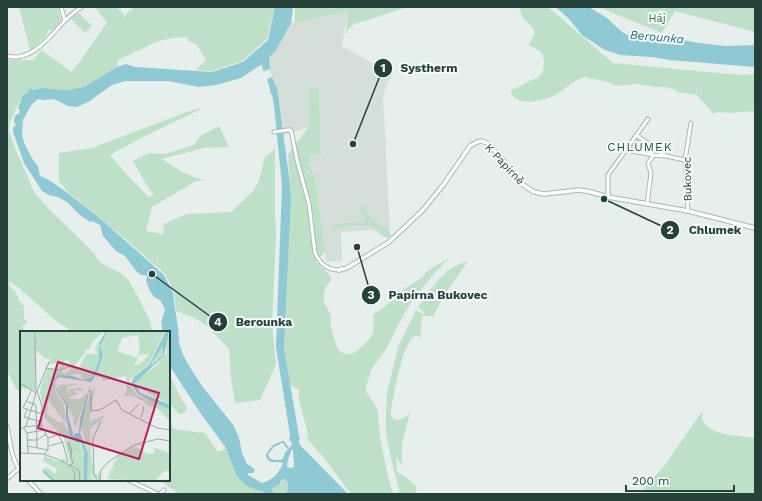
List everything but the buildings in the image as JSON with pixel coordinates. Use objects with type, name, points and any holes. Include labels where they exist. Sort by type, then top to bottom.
[{"type":"street","points":[[61,7],[65,21]]},
{"type":"street","points":[[7,56],[22,57],[30,54],[73,13],[82,7]]},
{"type":"street","points":[[608,197],[608,175],[648,118]]},
{"type":"street","name":"Bukovec","points":[[688,211],[686,160],[691,123]]},
{"type":"street","points":[[274,132],[291,130],[297,160],[307,193],[314,245],[318,259],[324,266],[332,270],[339,270]]},
{"type":"street","points":[[636,135],[666,156]]},
{"type":"street","name":"K Papírně","points":[[339,270],[347,268],[389,242],[422,211],[444,184],[470,146],[478,142],[487,143],[522,184],[534,192],[544,194],[579,190],[608,197],[688,211],[755,228]]},
{"type":"street","points":[[626,150],[686,160]]},
{"type":"street","points":[[647,204],[651,173],[648,163],[654,155]]},
{"type":"street","points":[[7,426],[9,449],[20,470],[7,479]]},
{"type":"street","points":[[29,481],[41,494]]},
{"type":"street","points":[[130,481],[159,494],[164,490]]},
{"type":"shaded area","points":[[348,11],[342,46],[393,75],[387,83],[383,96],[390,229],[384,237],[374,230],[341,232],[342,261],[326,262],[315,177],[309,165],[311,155],[321,154],[319,88],[310,89],[309,127],[284,135],[277,87],[269,69],[269,57],[275,52],[291,23]]},
{"type":"green space","points":[[109,6],[116,8],[125,17],[129,11],[136,7],[275,7],[267,39],[242,61],[212,71],[196,70],[206,60],[197,45],[187,40],[188,37],[172,38],[156,42],[118,60],[117,67],[84,87],[67,90],[41,88],[22,96],[10,122],[9,131],[33,190],[49,209],[91,250],[101,263],[121,273],[129,281],[149,319],[153,331],[72,331],[52,318],[18,287],[9,281],[10,287],[15,291],[20,302],[24,306],[24,319],[27,322],[23,326],[24,331],[20,331],[20,393],[15,387],[7,371],[7,60],[34,60],[41,50],[72,72],[107,23],[95,7]]},
{"type":"green space","points":[[19,7],[58,7],[61,20],[52,30],[48,30],[47,35],[32,50],[30,50]]},
{"type":"green space","points":[[295,7],[407,7],[354,24],[348,30],[346,35],[348,11],[295,23]]},
{"type":"green space","points":[[519,7],[548,7],[613,63],[740,75],[755,74],[755,111],[731,113],[718,112],[714,114],[697,95],[678,92],[666,87],[637,84],[616,86],[592,78],[588,79],[587,76],[575,81],[550,97],[530,102],[518,100],[513,96],[511,91],[531,80],[538,78],[543,71],[544,63],[541,52],[529,45],[534,36],[534,30],[523,18]]},
{"type":"green space","name":"Háj","points":[[598,7],[755,7],[755,32],[675,11],[662,33]]},
{"type":"green space","points":[[78,12],[92,26],[85,33],[71,19]]},
{"type":"green space","points":[[310,88],[319,88],[321,154],[311,155],[309,165],[315,177],[325,251],[316,262],[332,279],[326,286],[324,301],[331,315],[332,330],[339,350],[344,354],[349,354],[360,348],[373,333],[373,315],[393,300],[404,289],[423,277],[426,272],[449,258],[412,301],[387,348],[372,368],[365,390],[378,412],[380,438],[393,494],[351,494],[324,458],[308,440],[307,430],[299,400],[300,389],[299,390],[290,385],[284,348],[291,200],[288,154],[309,127]]},
{"type":"green space","points":[[203,108],[110,155],[149,197],[154,195],[133,161],[149,153],[165,154],[194,145],[200,136],[219,126],[229,147],[204,148],[162,159],[182,172],[205,181],[196,181],[152,207],[146,231],[163,234],[164,224],[186,214],[231,212],[253,191],[259,181],[265,157],[275,149],[276,235],[272,324],[276,364],[260,400],[235,403],[231,379],[229,349],[207,326],[193,317],[176,311],[174,292],[165,274],[68,192],[59,181],[59,153],[92,148],[192,110]]},
{"type":"green space","points":[[637,138],[640,138],[663,154],[633,150],[631,146]]},
{"type":"green space","points":[[366,205],[369,215],[387,229],[391,234],[390,237],[385,237],[378,230],[363,225],[335,228],[333,226],[344,223],[363,222],[365,218],[360,213],[359,208]]},
{"type":"green space","points":[[468,261],[447,291],[433,316],[422,316],[420,338],[416,335],[411,340],[399,369],[391,416],[395,420],[399,420],[410,413],[402,444],[402,466],[396,456],[397,472],[417,487],[415,494],[400,494],[386,433],[387,393],[398,347],[416,310],[422,314],[425,313],[418,307],[434,286],[448,270]]},
{"type":"green space","points":[[170,375],[187,408],[185,412],[179,414],[170,404]]},
{"type":"green space","points":[[701,413],[703,414],[703,422],[717,432],[755,438],[755,494],[639,494],[665,465]]},
{"type":"green space","points":[[170,421],[173,429],[205,433],[218,452],[226,448],[236,476],[265,494],[179,494],[160,481],[170,481]]},
{"type":"green space","points":[[284,479],[286,479],[288,486],[286,494],[275,494],[270,489],[280,484]]},
{"type":"water","points":[[275,7],[293,7],[291,23],[275,52],[269,57],[270,69],[265,71],[262,64],[241,78],[216,85],[199,87],[168,81],[125,81],[112,85],[88,102],[77,107],[68,106],[54,99],[38,99],[31,105],[23,120],[22,136],[33,160],[38,166],[40,176],[49,180],[69,194],[102,220],[164,275],[173,293],[179,343],[183,355],[202,386],[234,426],[247,464],[255,470],[253,473],[248,473],[248,475],[262,483],[275,476],[283,463],[269,461],[266,456],[269,450],[273,445],[282,441],[284,441],[289,448],[292,445],[291,441],[289,440],[290,435],[276,347],[282,186],[274,105],[267,79],[272,77],[277,87],[290,184],[291,200],[284,348],[300,438],[299,443],[348,494],[286,494],[288,486],[286,479],[284,479],[280,484],[271,489],[275,494],[265,494],[247,486],[236,475],[226,448],[201,414],[171,368],[170,331],[163,331],[161,321],[165,309],[160,300],[154,297],[149,289],[146,280],[147,277],[136,271],[125,256],[116,251],[103,236],[100,225],[92,221],[90,222],[80,215],[67,202],[42,191],[24,163],[13,132],[13,128],[16,125],[14,118],[17,114],[19,114],[20,110],[18,109],[22,96],[28,93],[30,88],[34,90],[41,88],[67,90],[84,87],[117,67],[126,64],[135,67],[212,72],[243,62],[268,40]],"holes":[[[283,443],[286,448],[289,449],[285,452],[283,459],[270,459],[268,454],[275,446]],[[291,450],[293,450],[294,467],[290,468],[287,467],[287,465]]]},
{"type":"water","points":[[556,7],[589,7],[607,18],[622,32],[631,37],[677,39],[725,46],[755,45],[755,67],[620,55],[605,50],[582,35],[569,19]]},
{"type":"waterway","points":[[263,64],[264,71]]},
{"type":"place","name":"Systherm","points":[[353,144]]},
{"type":"place","name":"Chlumek","points":[[604,199]]},
{"type":"place","name":"Papírna Bukovec","points":[[357,247]]},
{"type":"place","name":"Berounka","points":[[152,274]]},
{"type":"district","name":"CHLUMEK","points":[[640,147]]}]
